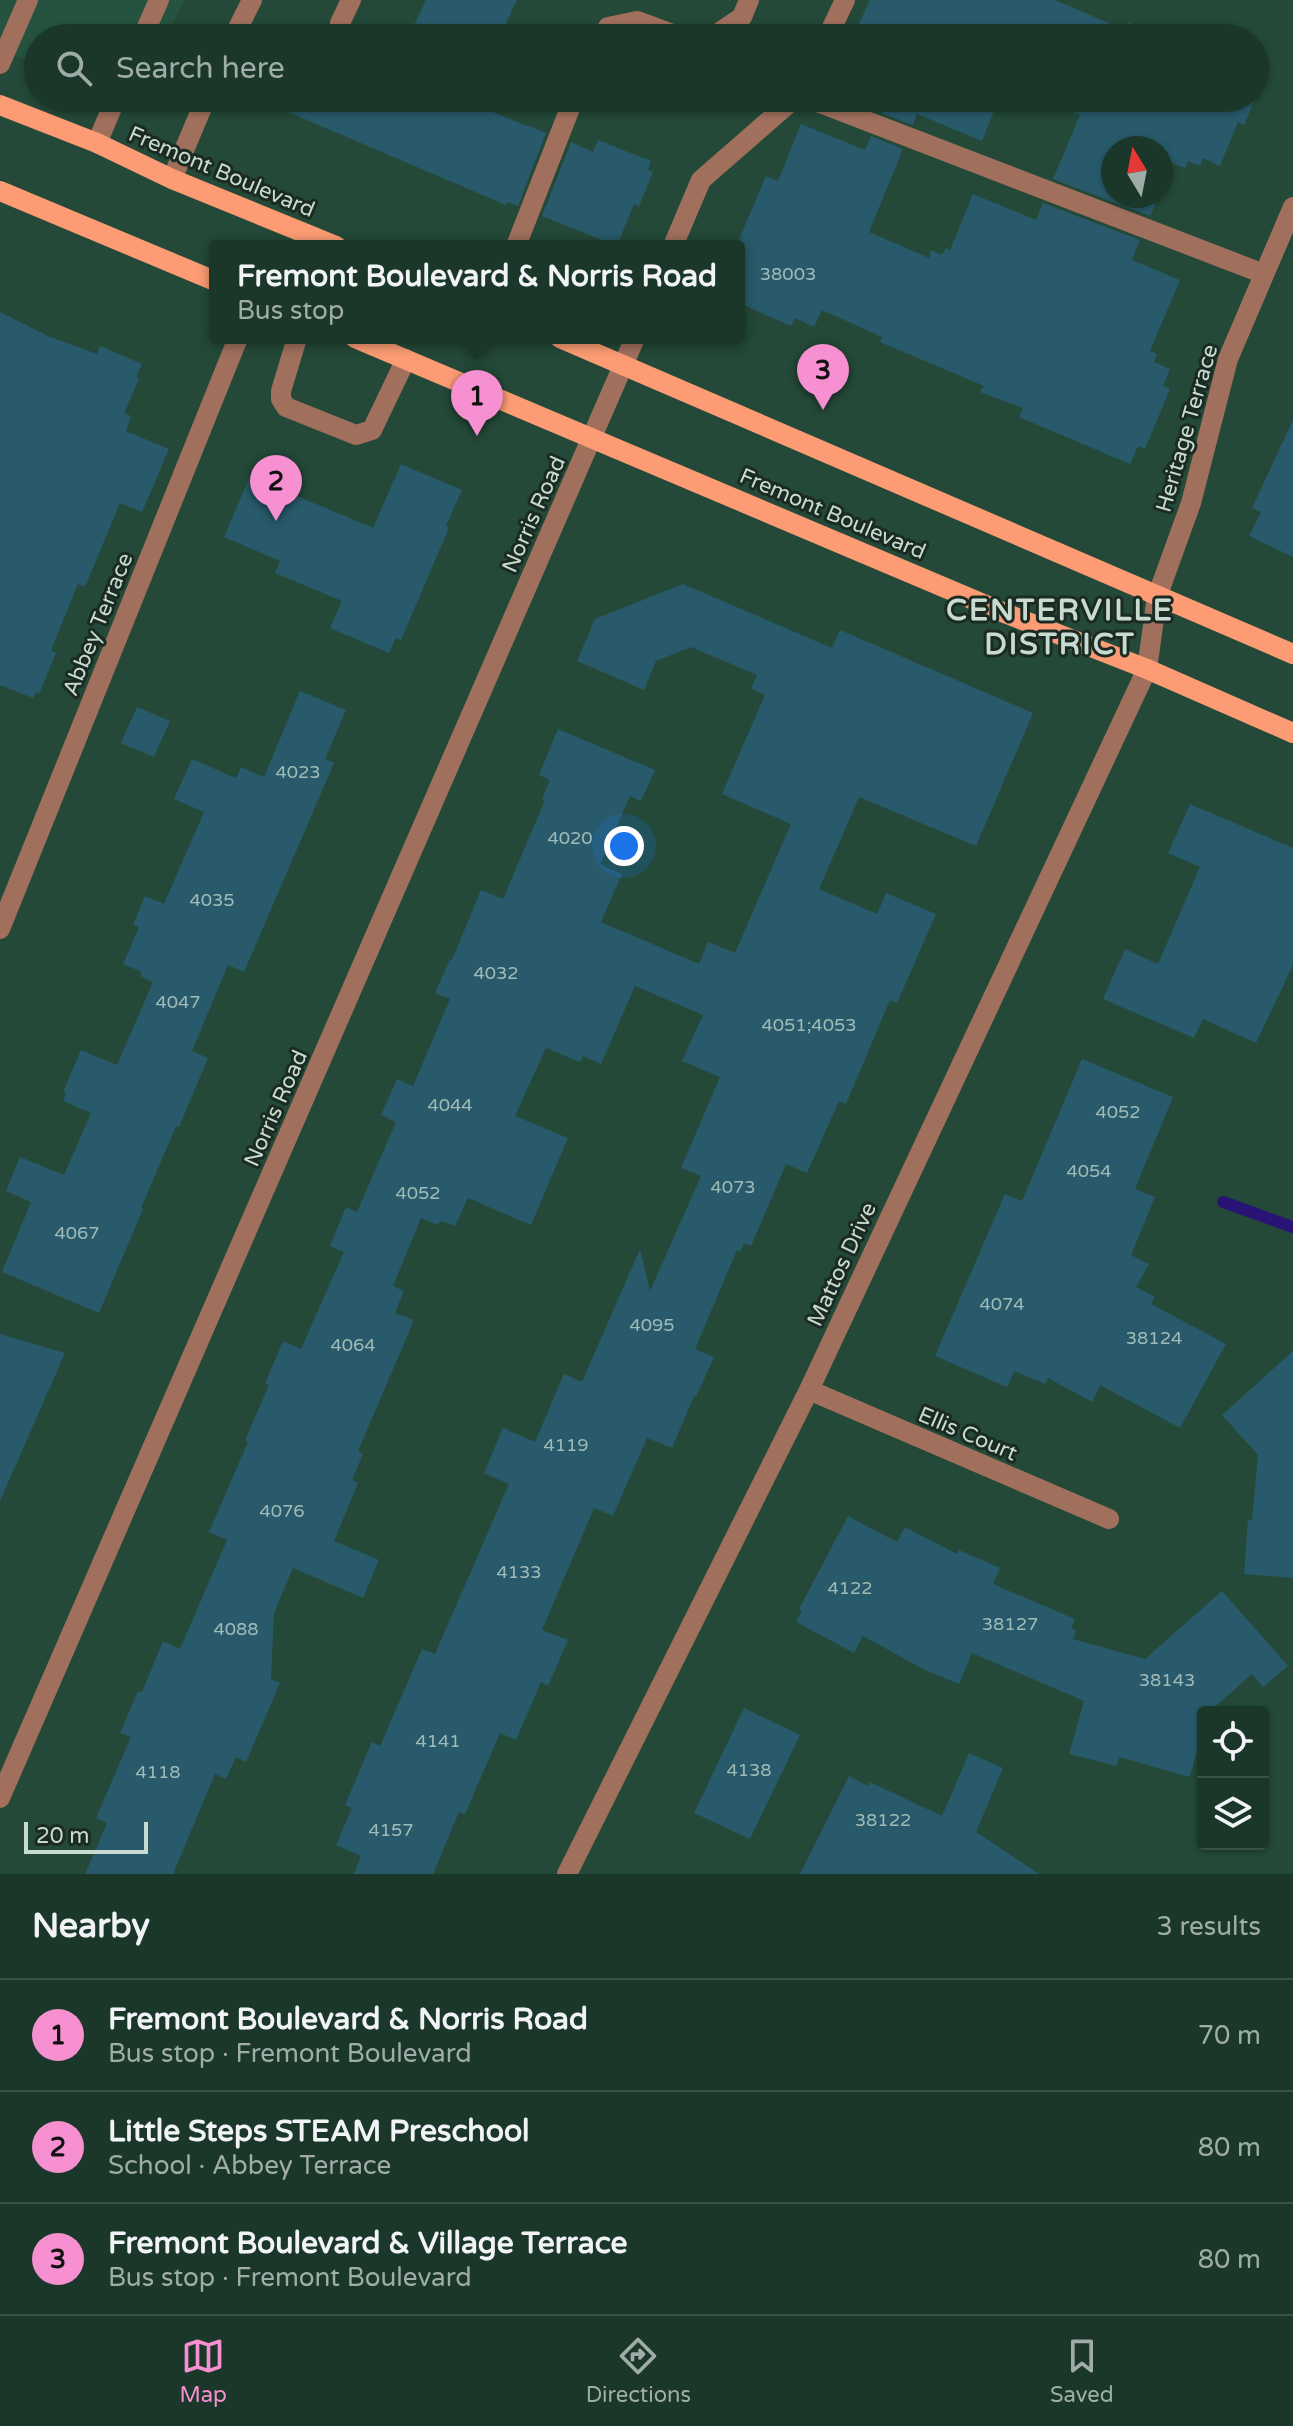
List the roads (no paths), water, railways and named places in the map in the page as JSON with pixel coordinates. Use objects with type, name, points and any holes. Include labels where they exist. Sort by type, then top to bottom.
[{"type":"main road","name":"Fremont Boulevard","points":[[0,105],[97,143],[172,179],[321,240]]},
{"type":"main road","points":[[0,191],[209,278]]},
{"type":"main road","name":"Fremont Boulevard","points":[[370,344],[1293,733]]},
{"type":"main road","points":[[574,344],[1293,654]]},
{"type":"street","points":[[0,64],[28,0]]},
{"type":"street","points":[[148,24],[159,0]]},
{"type":"street","points":[[240,24],[252,0]]},
{"type":"street","points":[[340,23],[351,0]]},
{"type":"street","points":[[732,24],[742,17],[749,0]]},
{"type":"street","points":[[834,24],[845,0]]},
{"type":"street","points":[[622,24],[637,21],[645,24]]},
{"type":"street","points":[[97,143],[110,112]]},
{"type":"street","points":[[172,179],[200,112]]},
{"type":"street","points":[[518,240],[569,112]]},
{"type":"street","points":[[676,240],[701,180],[779,112]]},
{"type":"street","points":[[843,112],[1264,274]]},
{"type":"street","name":"Heritage Terrace","points":[[1147,669],[1157,597],[1191,503],[1228,359],[1293,207]]},
{"type":"street","name":"Abbey Terrace","points":[[0,929],[236,344]]},
{"type":"street","points":[[295,344],[281,391],[286,407],[356,435],[372,430],[406,359]]},
{"type":"street","name":"Norris Road","points":[[0,1798],[633,344]]},
{"type":"street","name":"Mattos Drive","points":[[571,1873],[809,1390],[1147,669]]},
{"type":"street","name":"Ellis Court","points":[[809,1390],[1109,1519]]},
{"type":"waterway","points":[[1223,1202],[1293,1227]]},
{"type":"place","name":"Fremont Boulevard & Village Terrace","points":[[823,410]]},
{"type":"place","name":"Fremont Boulevard & Norris Road","points":[[477,436]]},
{"type":"place","name":"Little Steps STEAM Preschool","points":[[276,521]]},
{"type":"district","name":"CENTERVILLE DISTRICT","points":[[1060,627]]}]
